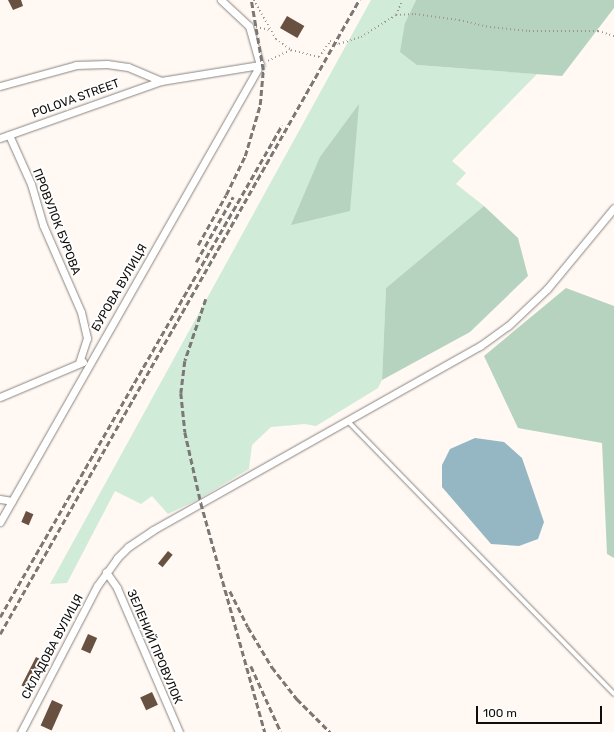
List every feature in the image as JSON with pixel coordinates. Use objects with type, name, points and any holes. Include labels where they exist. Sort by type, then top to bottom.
[{"type":"street","points":[[221,0],[249,26],[260,65]]},
{"type":"street","points":[[0,86],[76,65],[107,64],[128,67],[160,81]]},
{"type":"street","name":"POLOVA STREET","points":[[0,138],[160,81],[260,65]]},
{"type":"street","name":"БУРОВА ВУЛИЦЯ","points":[[0,522],[260,65]]},
{"type":"street","name":"ПРОВУЛОК БУРОВА","points":[[9,135],[31,184],[43,225],[80,312],[87,338],[79,363]]},
{"type":"street","name":"СКЛАДОВА ВУЛИЦЯ","points":[[21,732],[63,648],[106,572],[128,547],[153,530],[348,421],[424,376],[458,359],[508,326],[547,289],[614,208]]},
{"type":"street","points":[[0,397],[93,357]]},
{"type":"street","points":[[0,499],[12,501]]},
{"type":"street","name":"ЗЕЛЕНИЙ ПРОВУЛОК","points":[[106,572],[117,588],[179,732]]},
{"type":"lane","points":[[348,421],[614,694]]},
{"type":"path","points":[[254,0],[276,38],[291,50],[319,57],[330,42],[339,44],[361,37],[396,15],[444,18],[490,27],[529,31],[598,31],[614,36]]},
{"type":"path","points":[[396,15],[402,0]]},
{"type":"path","points":[[249,26],[270,30]]},
{"type":"path","points":[[260,65],[291,50]]},
{"type":"green space","points":[[371,0],[416,0],[405,23],[417,65],[537,74],[452,161],[466,173],[456,184],[484,206],[386,288],[382,380],[378,388],[316,426],[305,424],[271,427],[252,445],[249,469],[197,500],[168,514],[152,496],[141,504],[115,491],[67,583],[50,584]]},
{"type":"green space","points":[[416,0],[614,0],[614,8],[562,76],[417,65],[400,52],[405,23]]},
{"type":"green space","points":[[359,104],[350,211],[291,225],[320,157]]},
{"type":"green space","points":[[484,206],[518,238],[528,276],[470,332],[382,380],[386,288]]},
{"type":"green space","points":[[566,288],[614,306],[614,558],[607,554],[602,443],[518,428],[484,356]]},
{"type":"water","points":[[475,438],[504,442],[522,458],[544,522],[538,539],[519,546],[491,544],[442,487],[442,465],[450,449]]},
{"type":"building","points":[[8,0],[21,0],[23,6],[13,10]]},
{"type":"building","points":[[287,16],[304,26],[297,38],[280,28]]},
{"type":"building","points":[[26,511],[33,514],[29,525],[21,522]]},
{"type":"building","points":[[168,551],[173,555],[163,567],[158,563]]},
{"type":"building","points":[[88,634],[97,638],[90,654],[81,650]]},
{"type":"building","points":[[36,657],[44,661],[29,690],[21,686]]},
{"type":"building","points":[[152,692],[158,705],[146,710],[140,697]]},
{"type":"building","points":[[52,700],[63,705],[52,730],[41,726]]},
{"type":"railway","points":[[198,245],[226,195],[245,156],[260,105],[263,70],[251,0]]},
{"type":"railway","points":[[0,634],[359,0]]},
{"type":"railway","points":[[0,617],[282,125]]},
{"type":"railway","points":[[196,262],[233,197]]},
{"type":"railway","points":[[206,299],[185,361],[181,393],[185,432],[201,503],[265,732]]},
{"type":"railway","points":[[230,591],[248,627],[272,667],[297,699],[330,732]]},
{"type":"railway","points":[[251,666],[281,732]]}]
